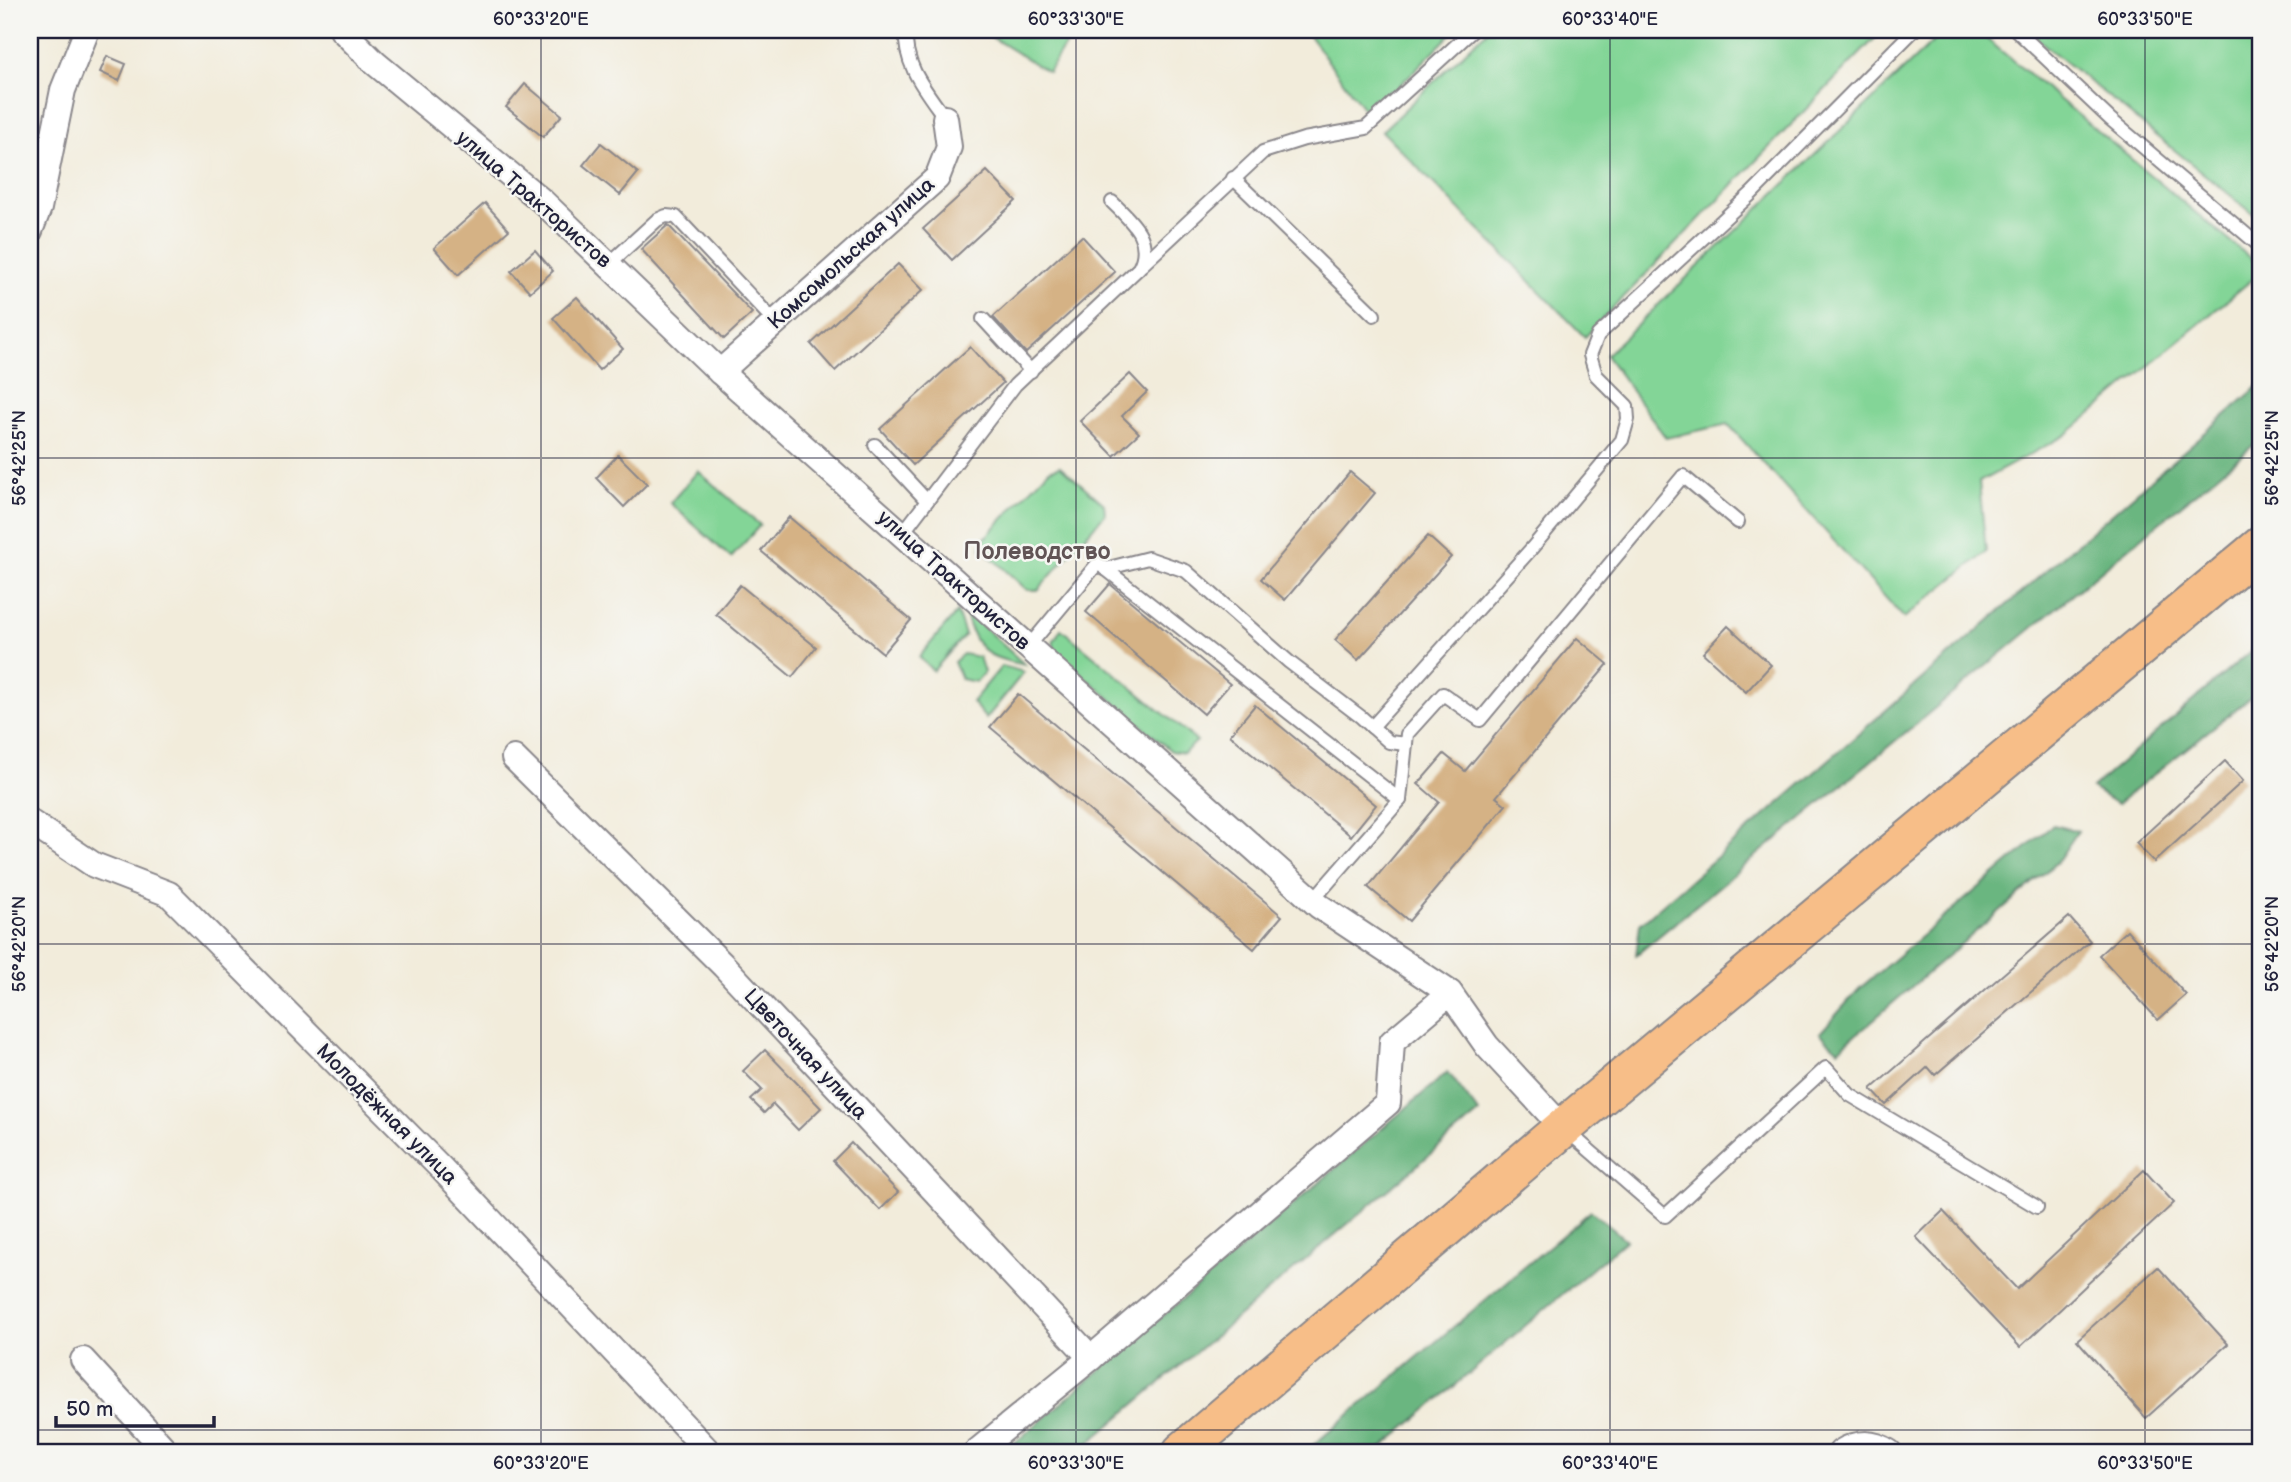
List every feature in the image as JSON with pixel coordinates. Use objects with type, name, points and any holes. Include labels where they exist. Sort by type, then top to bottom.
[{"type":"main road","points":[[1182,1452],[1563,1128],[2261,546]]},
{"type":"street","points":[[30,232],[39,208],[64,90],[87,30]]},
{"type":"street","name":"улица Трактористов","points":[[342,30],[374,63],[542,201],[720,372],[1313,900],[1450,993],[1487,1046],[1563,1128]]},
{"type":"street","name":"Комсомольская улица","points":[[720,372],[937,178],[949,147],[945,118]]},
{"type":"street","name":"Цветочная улица","points":[[514,758],[724,966],[1091,1358]]},
{"type":"street","name":"Молодёжная улица","points":[[30,822],[94,864],[169,894],[441,1168],[709,1452]]},
{"type":"street","points":[[976,1452],[1091,1358],[1388,1102],[1392,1042],[1450,993]]},
{"type":"street","points":[[83,1360],[167,1452]]},
{"type":"street","points":[[1840,1452],[1861,1443],[1872,1444],[1889,1452]]},
{"type":"lane","points":[[906,30],[905,40],[914,75],[945,118]]},
{"type":"lane","points":[[902,534],[1012,389],[1233,178],[1263,152],[1304,139],[1366,128],[1472,30]]},
{"type":"lane","points":[[1372,727],[1532,548],[1622,440],[1628,419],[1627,406],[1596,375],[1590,355],[1598,335],[1752,193],[1914,30]]},
{"type":"lane","points":[[2016,30],[2110,119],[2261,247]]},
{"type":"lane","points":[[1233,178],[1374,315]]},
{"type":"lane","points":[[1112,202],[1138,229],[1144,242],[1145,251],[1139,268]]},
{"type":"lane","points":[[609,264],[657,220],[671,216],[682,221],[775,323]]},
{"type":"lane","points":[[983,319],[1031,371]]},
{"type":"lane","points":[[875,444],[927,501]]},
{"type":"lane","points":[[1313,900],[1400,800],[1407,734],[1443,694],[1480,720],[1683,476],[1738,522]]},
{"type":"lane","points":[[1105,569],[1148,558],[1186,571],[1289,662],[1390,742],[1406,744]]},
{"type":"lane","points":[[1028,646],[1098,563],[1400,800]]},
{"type":"lane","points":[[1563,1128],[1665,1216],[1826,1068],[1850,1095],[2037,1207]]},
{"type":"green space","points":[[980,30],[1075,30],[1048,72]]},
{"type":"green space","points":[[1305,30],[1455,30],[1369,116]]},
{"type":"green space","points":[[1488,30],[1883,30],[1585,337],[1382,131]]},
{"type":"green space","points":[[1945,30],[1976,30],[2261,267],[2261,272],[2066,435],[1979,482],[1986,552],[1904,618],[1728,424],[1666,438],[1606,355]]},
{"type":"green space","points":[[2028,30],[2261,30],[2261,220],[2048,48]]},
{"type":"green space","points":[[2261,384],[2261,439],[1636,955],[1640,924]]},
{"type":"green space","points":[[1060,466],[1104,504],[1105,514],[1038,590],[1027,590],[981,548],[983,540],[1049,470]]},
{"type":"green space","points":[[698,471],[760,525],[731,558],[670,503]]},
{"type":"green space","points":[[965,610],[1025,665],[1000,659],[984,650],[973,635]]},
{"type":"green space","points":[[957,612],[965,635],[933,671],[919,657]]},
{"type":"green space","points":[[1061,629],[1197,741],[1184,753],[1171,751],[1056,652],[1053,642]]},
{"type":"green space","points":[[2261,642],[2261,689],[2117,804],[2092,788]]},
{"type":"green space","points":[[963,654],[979,657],[984,672],[976,682],[961,679],[954,662]]},
{"type":"green space","points":[[1002,666],[1024,672],[986,719],[972,702]]},
{"type":"green space","points":[[2053,825],[2078,831],[2057,862],[1838,1050],[1820,1033],[1859,989]]},
{"type":"green space","points":[[1448,1072],[1479,1113],[1078,1452],[1004,1452]]},
{"type":"green space","points":[[1591,1211],[1626,1240],[1377,1452],[1305,1452]]},
{"type":"building","points":[[107,56],[126,64],[119,81],[100,72]]},
{"type":"building","points":[[525,84],[562,115],[543,137],[506,107]]},
{"type":"building","points":[[601,143],[638,173],[620,195],[583,165]]},
{"type":"building","points":[[987,171],[1016,201],[952,260],[923,229]]},
{"type":"building","points":[[485,203],[509,230],[458,275],[434,248]]},
{"type":"building","points":[[668,225],[752,313],[724,339],[641,249]]},
{"type":"building","points":[[1082,236],[1115,272],[1026,353],[993,317]]},
{"type":"building","points":[[535,250],[553,271],[530,292],[511,271]]},
{"type":"building","points":[[898,264],[923,290],[835,371],[811,344]]},
{"type":"building","points":[[577,297],[623,349],[599,370],[553,318]]},
{"type":"building","points":[[970,347],[1003,383],[913,465],[880,429]]},
{"type":"building","points":[[1130,374],[1147,392],[1122,416],[1139,433],[1114,456],[1080,421]]},
{"type":"building","points":[[618,455],[647,484],[624,507],[596,478]]},
{"type":"building","points":[[1350,472],[1375,493],[1285,600],[1261,579]]},
{"type":"building","points":[[789,517],[911,620],[883,653],[761,551]]},
{"type":"building","points":[[1428,536],[1451,557],[1358,660],[1335,640]]},
{"type":"building","points":[[1110,584],[1230,684],[1204,714],[1086,612]]},
{"type":"building","points":[[740,585],[816,647],[792,677],[716,614]]},
{"type":"building","points":[[1728,626],[1771,665],[1746,692],[1703,653]]},
{"type":"building","points":[[1577,638],[1608,664],[1496,797],[1506,805],[1409,921],[1368,887],[1439,802],[1418,784],[1444,754],[1465,771]]},
{"type":"building","points":[[1018,694],[1282,916],[1254,949],[990,727]]},
{"type":"building","points":[[1255,705],[1376,805],[1351,836],[1230,735]]},
{"type":"building","points":[[2225,761],[2243,781],[2154,862],[2136,843]]},
{"type":"building","points":[[2069,917],[2090,941],[1935,1075],[1928,1067],[1886,1105],[1871,1089]]},
{"type":"building","points":[[2127,930],[2186,995],[2158,1020],[2099,955]]},
{"type":"building","points":[[765,1050],[821,1108],[798,1130],[773,1104],[764,1113],[751,1100],[762,1090],[743,1071]]},
{"type":"building","points":[[851,1143],[898,1192],[880,1210],[833,1161]]},
{"type":"building","points":[[2144,1170],[2174,1203],[2020,1347],[1916,1237],[1943,1211],[2017,1289]]},
{"type":"building","points":[[2158,1267],[2228,1344],[2146,1418],[2077,1340]]},
{"type":"district","name":"Полеводство","points":[[1037,551]]}]
